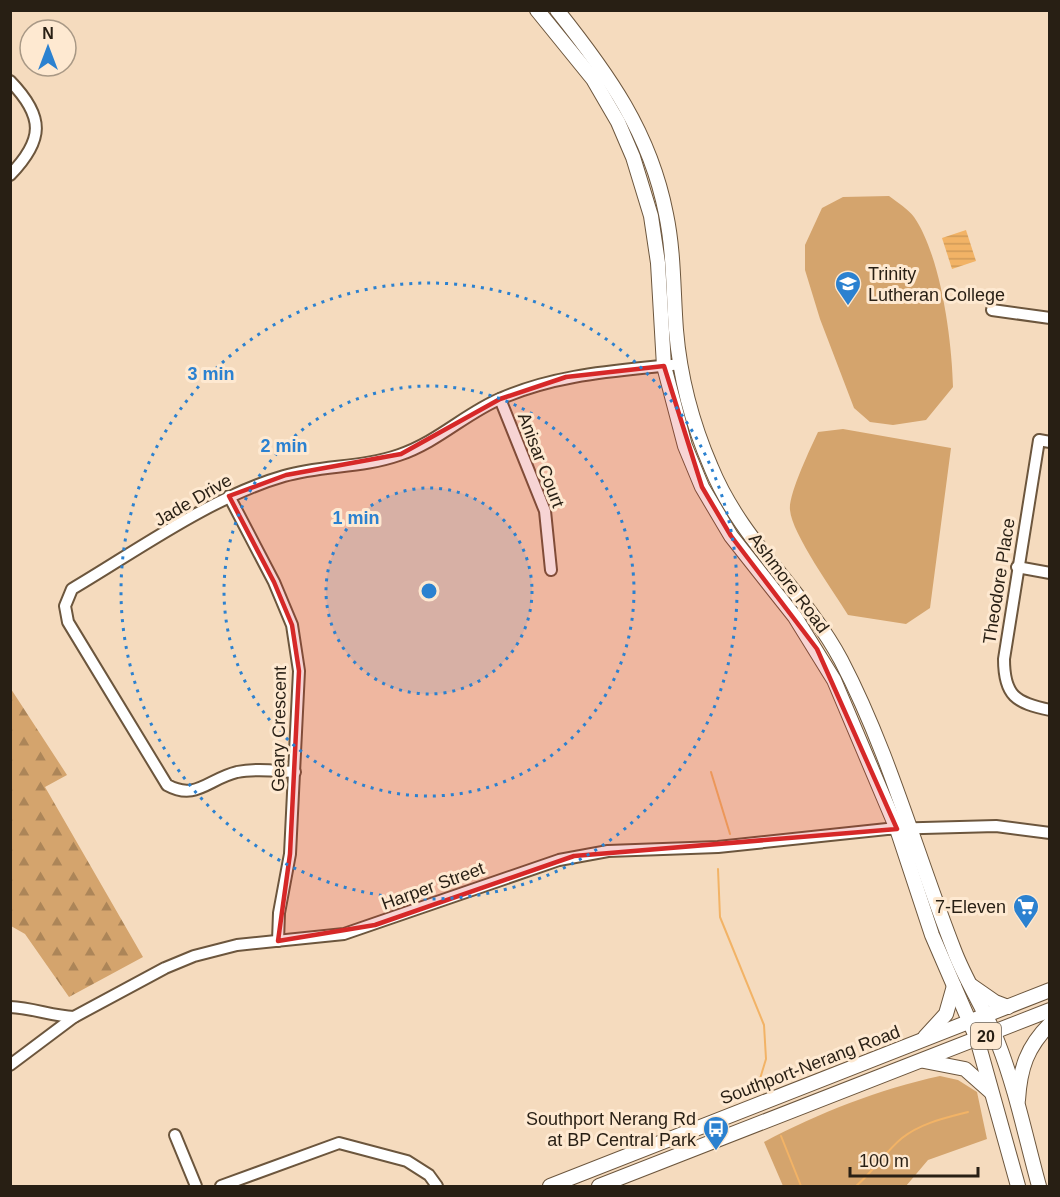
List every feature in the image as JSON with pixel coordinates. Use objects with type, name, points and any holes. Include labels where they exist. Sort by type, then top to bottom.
[{"type":"main road","name":"Ashmore Road","points":[[537,10],[603,96],[621,129],[640,174],[651,216],[656,248],[664,366],[676,418],[702,487],[731,536],[817,649],[846,707],[897,829],[928,924],[977,1039],[1018,1186]]},
{"type":"main road","name":"Ashmore Road","points":[[557,10],[615,87],[639,130],[657,176],[670,236],[680,364],[695,426],[722,492],[764,555],[811,611],[840,658],[891,772],[954,951],[994,1033],[1018,1108],[1039,1186]]},
{"type":"main road","points":[[970,985],[995,1002],[1008,1007]]},
{"type":"main road","points":[[921,1041],[946,1014],[954,986]]},
{"type":"main road","name":"Southport-Nerang Road","points":[[550,1186],[1050,990]]},
{"type":"main road","name":"Southport-Nerang Road","points":[[599,1186],[1050,1010]]},
{"type":"main road","points":[[1018,1108],[1025,1057],[1035,1039],[1050,1024]]},
{"type":"main road","points":[[921,1060],[965,1069],[992,1094]]},
{"type":"street","points":[[10,81],[32,107],[36,130],[31,153],[10,176]]},
{"type":"street","points":[[992,310],[1050,318]]},
{"type":"street","name":"Jade Drive","points":[[295,772],[261,770],[238,772],[191,792],[180,793],[167,785],[68,622],[65,606],[72,589],[229,496],[286,475],[348,467],[401,454],[430,441],[500,399],[567,377],[614,369],[680,364]]},
{"type":"street","name":"Anisar Court","points":[[500,399],[545,511],[551,570]]},
{"type":"street","name":"Theodore Place","points":[[1050,442],[1039,440],[1004,659],[1004,679],[1013,697],[1029,706],[1050,710]]},
{"type":"street","name":"Geary Crescent","points":[[229,496],[274,582],[292,625],[299,671],[290,855],[279,913],[278,941]]},
{"type":"street","points":[[1017,567],[1050,573]]},
{"type":"street","name":"Harper Street","points":[[10,1065],[74,1017],[165,968],[194,956],[237,945],[336,935],[375,925],[542,864],[574,856],[608,851],[718,847],[897,829],[996,826],[1050,832]]},
{"type":"street","points":[[10,1007],[44,1011],[59,1017],[74,1017]]},
{"type":"street","points":[[175,1135],[196,1186]]},
{"type":"street","points":[[221,1186],[339,1143],[407,1161],[429,1175],[437,1186]]},
{"type":"highlighted area","points":[[664,366],[702,487],[731,536],[817,649],[897,829],[574,856],[375,925],[278,941],[290,854],[299,671],[292,625],[274,582],[229,496],[286,475],[401,454],[500,399],[566,377]]},
{"type":"green space","points":[[889,196],[914,217],[931,254],[938,276],[947,323],[953,387],[926,420],[893,425],[870,422],[854,408],[820,319],[805,270],[805,245],[822,208],[843,197]]},
{"type":"green space","points":[[843,429],[951,448],[930,608],[906,624],[848,615],[806,548],[792,520],[790,503],[818,432]]},
{"type":"green space","points":[[11,689],[67,775],[45,787],[143,957],[69,997],[25,934],[11,926]]},
{"type":"green space","points":[[940,1076],[958,1080],[977,1092],[987,1139],[928,1160],[906,1186],[783,1186],[764,1142],[850,1103],[917,1081]]},
{"type":"shaded area","points":[[966,230],[976,261],[952,269],[942,238]]},
{"type":"waterway","points":[[711,772],[730,834]]},
{"type":"waterway","points":[[718,869],[720,917],[764,1025],[766,1059],[759,1082]]},
{"type":"waterway","points":[[856,1186],[909,1133],[917,1128],[968,1112]]},
{"type":"waterway","points":[[781,1136],[801,1186]]},
{"type":"place","name":"Trinity Lutheran College","points":[[848,307]]},
{"type":"place","name":"7-Eleven","points":[[1026,930]]},
{"type":"place","name":"Southport Nerang Rd at BP Central Park","points":[[716,1152]]}]
